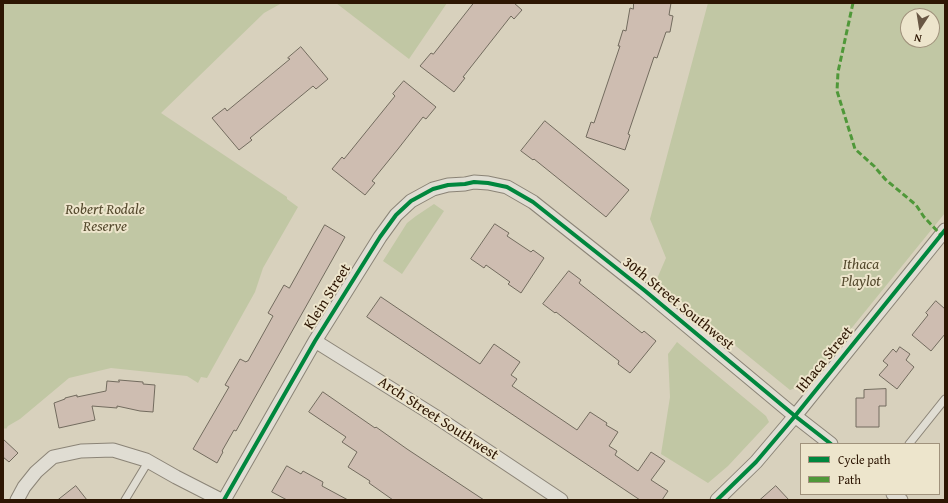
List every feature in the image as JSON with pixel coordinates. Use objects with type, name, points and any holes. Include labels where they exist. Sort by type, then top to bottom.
[{"type":"street","name":"Klein Street","points":[[224,500],[315,340],[380,237],[396,215],[411,201],[433,189],[448,185],[474,182],[507,187]]},
{"type":"street","name":"30th Street Southwest","points":[[507,187],[533,202],[644,290],[795,416],[830,443]]},
{"type":"street","name":"Ithaca Street","points":[[717,500],[756,462],[795,416],[945,230]]},
{"type":"street","name":"Arch Street Southwest","points":[[315,340],[436,416],[561,500]]},
{"type":"street","points":[[17,500],[24,487],[36,472],[54,457],[80,451],[113,450],[146,460],[221,500]]},
{"type":"lane","points":[[910,443],[945,399]]},
{"type":"lane","points":[[125,500],[148,462]]},
{"type":"green space","name":"Robert Rodale Reserve","points":[[3,3],[282,3],[264,13],[161,113],[287,197],[287,199],[298,207],[263,268],[255,292],[207,378],[201,377],[198,383],[187,376],[111,368],[69,378],[20,419],[3,430]]},
{"type":"green space","points":[[336,3],[447,3],[409,59]]},
{"type":"green space","name":"Ithaca Playlot","points":[[708,3],[945,3],[945,213],[807,383],[790,390],[656,281],[666,258],[650,219]]},
{"type":"green space","points":[[434,204],[444,211],[402,274],[383,261],[407,223]]},
{"type":"green space","points":[[677,342],[766,416],[769,422],[728,466],[708,483],[661,454],[670,397],[668,354]]},
{"type":"building","points":[[474,3],[514,3],[522,10],[514,19],[511,16],[463,77],[465,78],[454,92],[420,66],[431,53],[433,54]]},
{"type":"building","points":[[634,3],[671,3],[669,15],[673,16],[670,32],[666,32],[657,58],[654,57],[628,134],[630,135],[625,150],[586,137],[591,122],[594,123],[620,46],[618,46],[623,30],[626,31],[630,8],[633,9]]},
{"type":"building","points":[[301,47],[328,79],[316,89],[313,86],[250,138],[252,140],[239,150],[212,118],[225,108],[227,111],[290,59],[288,58]]},
{"type":"building","points":[[404,81],[436,107],[426,119],[423,117],[372,181],[375,183],[365,195],[332,169],[342,157],[344,159],[395,96],[393,94]]},
{"type":"building","points":[[545,121],[629,190],[606,217],[534,159],[533,160],[521,151]]},
{"type":"building","points":[[495,224],[509,233],[507,236],[531,252],[533,250],[544,258],[521,293],[508,284],[510,282],[486,265],[484,268],[471,259]]},
{"type":"building","points":[[325,225],[345,237],[236,431],[234,430],[222,451],[223,452],[217,463],[193,449],[229,387],[225,385],[240,359],[246,362],[248,361],[273,316],[268,313],[284,285],[289,288]]},
{"type":"building","points":[[569,271],[581,280],[579,283],[642,333],[644,331],[656,341],[630,373],[618,364],[619,361],[556,312],[555,313],[543,304]]},
{"type":"building","points":[[381,297],[480,364],[494,344],[520,362],[511,375],[517,379],[512,386],[577,430],[590,412],[607,423],[606,425],[618,432],[609,446],[617,451],[615,455],[638,471],[651,452],[665,461],[651,480],[668,491],[662,500],[640,500],[367,317]]},
{"type":"building","points":[[936,301],[945,309],[945,334],[931,351],[912,335],[928,315],[926,313]]},
{"type":"building","points":[[900,347],[910,354],[906,360],[914,367],[897,389],[879,375],[888,365],[883,361],[893,349],[896,352]]},
{"type":"building","points":[[119,380],[143,382],[143,384],[155,385],[153,412],[117,406],[117,408],[92,406],[95,420],[59,428],[54,403],[77,395],[77,397],[106,391],[107,381],[119,382]]},
{"type":"building","points":[[886,389],[886,406],[879,406],[879,427],[856,427],[856,398],[864,398],[864,390]]},
{"type":"building","points":[[323,392],[484,500],[393,500],[369,483],[370,481],[348,467],[357,452],[342,442],[346,437],[309,412]]},
{"type":"building","points":[[3,439],[18,453],[9,462],[3,457]]},
{"type":"building","points":[[287,466],[301,474],[303,471],[323,482],[322,486],[348,500],[287,500],[272,492]]},
{"type":"building","points":[[76,486],[87,500],[58,500]]},
{"type":"building","points":[[776,486],[789,500],[760,500]]},
{"type":"marked path","points":[[853,3],[838,72],[837,91],[855,149],[874,166],[885,179],[916,205],[924,217],[941,235]]},
{"type":"cycle path","points":[[224,500],[315,341],[380,237],[396,215],[411,201],[433,189],[448,185],[474,182],[507,187],[533,202],[644,290],[795,416],[830,443]]},
{"type":"cycle path","points":[[717,500],[756,462],[795,416],[945,230]]}]
